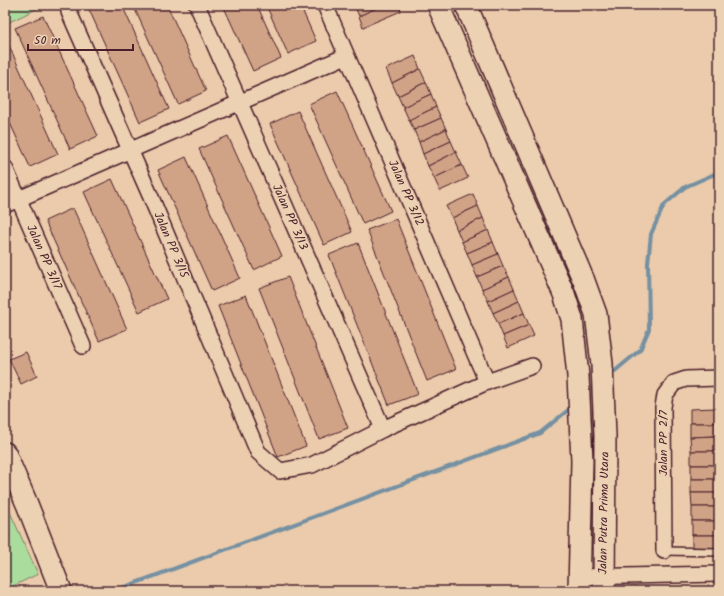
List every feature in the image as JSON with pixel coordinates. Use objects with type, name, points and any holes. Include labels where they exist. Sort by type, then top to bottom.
[{"type":"main road","name":"Jalan Putra Prima Utara","points":[[438,5],[564,294],[572,319],[578,376],[582,461],[579,584]]},
{"type":"main road","name":"Jalan Putra Prima Utara","points":[[466,5],[584,281],[596,314],[602,364],[605,436],[604,584]]},
{"type":"main road","points":[[5,453],[27,504],[61,591]]},
{"type":"street","name":"Jalan PP 3/13","points":[[197,5],[383,429]]},
{"type":"street","name":"Jalan PP 3/12","points":[[325,5],[487,382]]},
{"type":"street","name":"Jalan PP 3/15","points":[[69,9],[153,202],[258,452],[280,471],[312,465],[383,429]]},
{"type":"street","points":[[12,202],[346,56]]},
{"type":"street","name":"Jalan PP 3/17","points":[[5,168],[12,202],[83,346]]},
{"type":"street","points":[[383,429],[487,382],[532,366]]},
{"type":"street","name":"Jalan PP 2/7","points":[[664,551],[663,407],[665,395],[674,383],[686,379],[719,378]]},
{"type":"street","points":[[579,584],[604,584],[719,574]]},
{"type":"lane","points":[[664,551],[719,552]]},
{"type":"green space","points":[[5,5],[45,5],[5,24]]},
{"type":"green space","points":[[5,501],[38,574],[5,590]]},
{"type":"building","points":[[87,5],[122,5],[169,109],[140,122]]},
{"type":"building","points":[[133,5],[167,5],[206,91],[178,104]]},
{"type":"building","points":[[223,5],[257,5],[281,58],[253,71]]},
{"type":"building","points":[[266,5],[300,5],[316,41],[288,54]]},
{"type":"building","points":[[354,5],[383,5],[359,16]]},
{"type":"building","points":[[383,5],[399,5],[401,11],[363,27],[359,16]]},
{"type":"building","points":[[43,16],[98,136],[70,149],[15,28]]},
{"type":"building","points":[[5,37],[58,154],[30,167],[5,112]]},
{"type":"building","points":[[415,56],[420,69],[392,83],[386,69]]},
{"type":"building","points":[[420,69],[426,82],[398,96],[392,83]]},
{"type":"building","points":[[426,82],[431,94],[403,107],[398,96]]},
{"type":"building","points":[[337,91],[391,211],[363,224],[309,104]]},
{"type":"building","points":[[431,94],[436,107],[409,120],[403,107]]},
{"type":"building","points":[[436,107],[441,118],[414,130],[409,120]]},
{"type":"building","points":[[298,111],[352,232],[324,245],[270,124]]},
{"type":"building","points":[[441,118],[446,129],[419,142],[414,130]]},
{"type":"building","points":[[446,129],[451,141],[423,154],[419,142]]},
{"type":"building","points":[[228,136],[282,256],[254,270],[199,149]]},
{"type":"building","points":[[451,141],[456,152],[428,166],[423,154]]},
{"type":"building","points":[[456,152],[462,165],[434,178],[428,166]]},
{"type":"building","points":[[186,157],[240,278],[212,291],[158,170]]},
{"type":"building","points":[[462,165],[468,178],[440,191],[434,178]]},
{"type":"building","points":[[112,179],[167,299],[139,312],[84,192]]},
{"type":"building","points":[[473,194],[478,206],[452,218],[446,206]]},
{"type":"building","points":[[478,206],[483,218],[457,230],[452,218]]},
{"type":"building","points":[[73,208],[127,329],[99,341],[45,221]]},
{"type":"building","points":[[483,218],[488,230],[462,242],[457,230]]},
{"type":"building","points":[[396,219],[456,369],[427,381],[367,230]]},
{"type":"building","points":[[488,230],[493,242],[467,253],[462,242]]},
{"type":"building","points":[[493,242],[498,254],[472,265],[467,253]]},
{"type":"building","points":[[358,243],[418,394],[389,405],[329,255]]},
{"type":"building","points":[[498,254],[503,266],[477,277],[472,265]]},
{"type":"building","points":[[503,266],[509,277],[482,289],[477,277]]},
{"type":"building","points":[[288,277],[348,428],[319,439],[259,288]]},
{"type":"building","points":[[509,277],[514,289],[488,301],[482,289]]},
{"type":"building","points":[[514,289],[519,301],[493,313],[488,301]]},
{"type":"building","points":[[246,295],[306,446],[278,457],[218,306]]},
{"type":"building","points":[[519,301],[524,313],[498,324],[493,313]]},
{"type":"building","points":[[524,313],[529,325],[503,336],[498,324]]},
{"type":"building","points":[[529,325],[534,336],[508,348],[503,336]]},
{"type":"building","points":[[26,352],[37,376],[21,384],[9,359]]},
{"type":"building","points":[[716,408],[716,423],[690,423],[690,409]]},
{"type":"building","points":[[690,423],[716,423],[716,436],[690,437]]},
{"type":"building","points":[[716,436],[716,451],[691,451],[690,437]]},
{"type":"building","points":[[691,451],[716,451],[717,465],[691,465]]},
{"type":"building","points":[[691,465],[717,465],[717,479],[691,479]]},
{"type":"building","points":[[691,479],[717,479],[717,493],[691,493]]},
{"type":"building","points":[[691,493],[717,493],[717,507],[692,507]]},
{"type":"building","points":[[692,507],[717,507],[718,521],[692,521]]},
{"type":"building","points":[[692,521],[718,521],[718,535],[692,535]]},
{"type":"building","points":[[692,535],[718,535],[718,549],[692,549]]},
{"type":"waterway","points":[[609,376],[640,350],[649,329],[648,263],[651,234],[664,205],[685,187],[719,172]]},
{"type":"waterway","points":[[114,591],[540,433],[573,406]]}]
